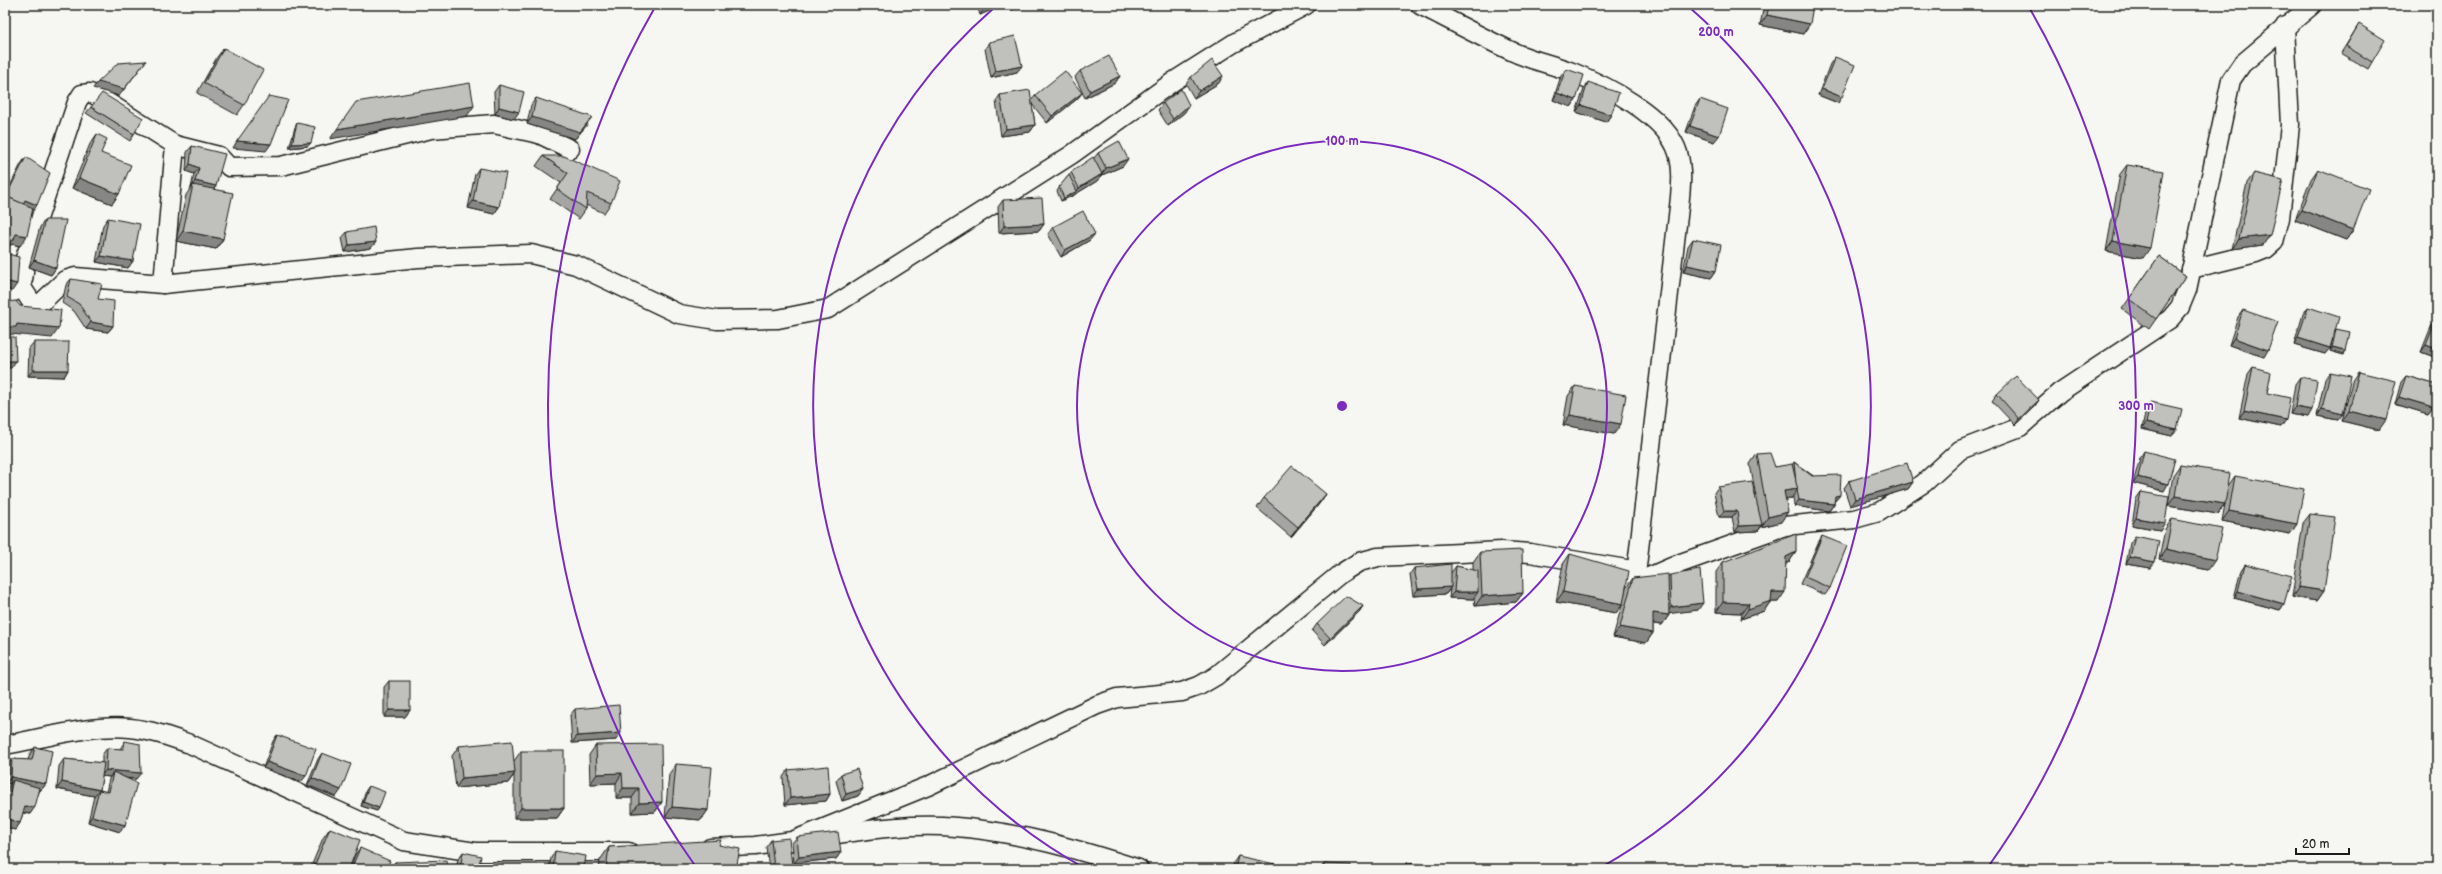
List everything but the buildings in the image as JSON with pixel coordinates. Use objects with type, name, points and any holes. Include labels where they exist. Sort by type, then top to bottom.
[{"type":"street","points":[[21,286],[32,303],[36,305],[40,304],[69,278],[163,284],[418,258],[530,254],[576,265],[679,314],[717,320],[778,319],[828,309],[1072,156],[1174,81],[1234,43],[1306,5]]},
{"type":"street","points":[[1420,5],[1518,54],[1572,72],[1648,112],[1663,128],[1678,152],[1682,182],[1635,583]]},
{"type":"street","points":[[1635,583],[1681,562],[1785,526],[1854,519],[1879,512],[1924,483],[1960,450],[2020,427],[2060,392],[2170,319],[2180,307],[2191,269],[2231,80],[2242,64],[2285,26],[2312,5]]},
{"type":"street","points":[[2191,269],[2256,253],[2266,249],[2274,242],[2280,218],[2290,125],[2285,26]]},
{"type":"street","points":[[5,295],[21,286],[25,278],[24,261],[77,102],[82,94],[90,93],[101,98],[175,145],[219,156],[229,166],[257,168],[281,166],[431,129],[494,124],[540,134],[570,149]]},
{"type":"street","points":[[163,284],[175,145]]},
{"type":"street","points":[[792,841],[928,786],[1097,705],[1117,698],[1182,692],[1199,686],[1216,676],[1340,574],[1359,562],[1386,557],[1473,552],[1530,553],[1632,570],[1635,583]]},
{"type":"street","points":[[5,745],[99,728],[130,728],[158,733],[190,744],[404,841],[475,852],[645,851]]},
{"type":"street","points":[[692,849],[755,846],[886,827],[955,827],[1027,838],[1139,869]]}]
